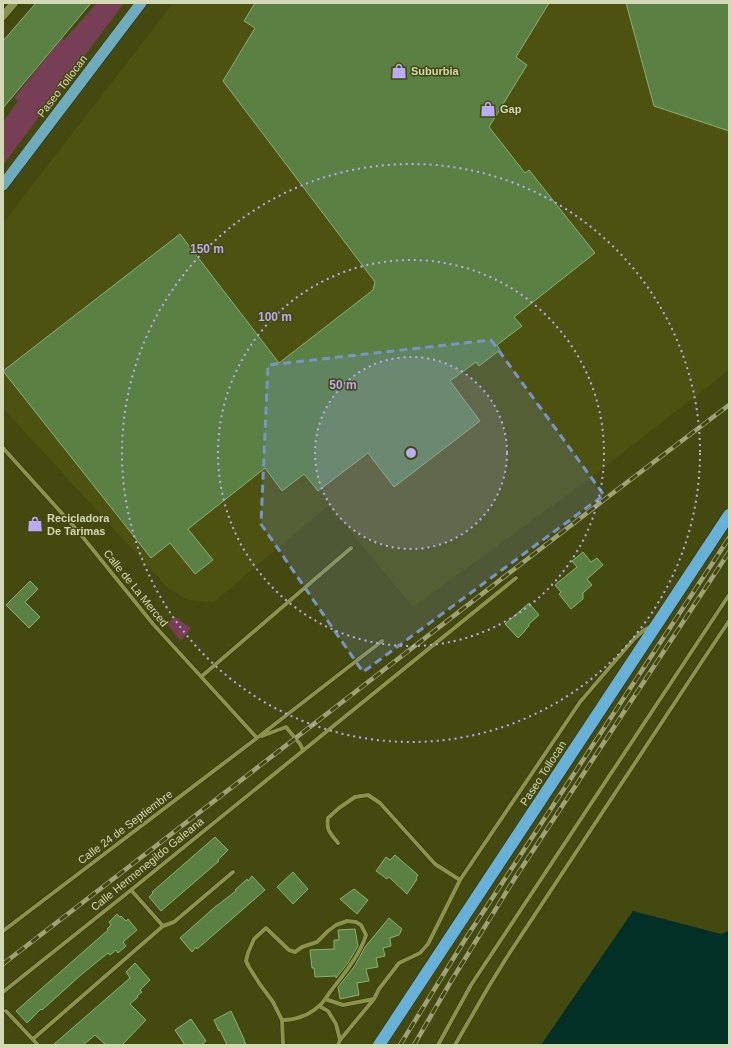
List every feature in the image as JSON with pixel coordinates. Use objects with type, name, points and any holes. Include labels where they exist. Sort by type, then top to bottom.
[{"type":"highway","name":"Paseo Tollocan","points":[[3,185],[141,3]]},
{"type":"highway","name":"Paseo Tollocan","points":[[379,1045],[729,515]]},
{"type":"main road","points":[[3,16],[14,3]]},
{"type":"street","name":"Calle de La Merced","points":[[3,448],[77,530],[153,624],[257,738]]},
{"type":"street","points":[[202,676],[351,548]]},
{"type":"street","name":"Calle Hermenegildo Galeana","points":[[3,992],[516,578]]},
{"type":"street","points":[[438,1045],[471,984],[729,595]]},
{"type":"street","points":[[455,1045],[507,957],[729,621]]},
{"type":"street","points":[[338,1045],[340,1040],[374,999],[379,989],[399,963],[420,953],[428,944],[460,880],[580,702],[634,639],[644,630],[657,624]]},
{"type":"street","name":"Calle 24 de Septiembre","points":[[3,931],[382,641]]},
{"type":"street","points":[[257,738],[286,727],[300,744],[302,750]]},
{"type":"street","points":[[338,842],[329,833],[327,826],[328,818],[354,797],[368,796],[380,803],[435,864],[460,880]]},
{"type":"street","points":[[33,1039],[163,926],[174,922],[233,872]]},
{"type":"street","points":[[131,890],[163,926]]},
{"type":"street","points":[[282,1020],[292,1020],[302,1016],[319,1006],[325,999],[358,953],[366,935],[361,925],[356,922],[347,921],[332,928],[317,942],[302,947],[295,952],[289,950],[266,928],[254,939],[246,961],[273,1002],[282,1020],[283,1044]]},
{"type":"street","points":[[325,999],[343,1005],[374,999]]},
{"type":"street","points":[[319,1006],[328,1011],[336,1024],[340,1040]]},
{"type":"street","points":[[6,1011],[38,1045]]},
{"type":"highlighted area","points":[[491,340],[604,495],[363,672],[261,524],[268,365]]},
{"type":"shaded area","points":[[97,3],[124,3],[3,165],[3,122],[18,101],[14,98],[62,38],[64,40]]},
{"type":"shaded area","points":[[173,3],[729,3],[729,370],[593,476],[413,607],[329,505],[214,602],[188,600],[168,588],[3,408],[3,223]]},
{"type":"shaded area","points":[[175,617],[191,628],[181,641],[167,624]]},
{"type":"water","points":[[633,911],[721,934],[729,931],[729,1045],[541,1045]]},
{"type":"building","points":[[36,3],[91,3],[3,108],[3,41]]},
{"type":"building","points":[[255,3],[549,3],[516,57],[527,65],[489,127],[525,173],[529,170],[595,253],[514,317],[522,326],[497,345],[500,350],[479,366],[476,362],[450,381],[480,421],[394,487],[368,453],[318,491],[304,474],[282,491],[265,468],[188,529],[213,560],[195,574],[170,543],[151,558],[3,371],[180,234],[279,363],[373,290],[375,282],[223,81],[255,28],[244,21]]},
{"type":"building","points":[[626,3],[729,3],[729,131],[654,106]]},
{"type":"building","points":[[583,552],[591,562],[597,558],[603,565],[587,579],[592,585],[583,593],[583,599],[571,609],[559,594],[561,592],[555,585],[577,567],[572,561]]},
{"type":"building","points":[[30,581],[38,589],[25,602],[40,617],[29,628],[6,605]]},
{"type":"building","points":[[529,603],[539,615],[529,624],[529,626],[518,638],[505,624]]},
{"type":"building","points":[[215,837],[228,850],[218,860],[219,861],[161,911],[149,897],[153,893],[152,892]]},
{"type":"building","points":[[395,855],[418,875],[407,894],[389,877],[387,879],[376,871],[386,857],[390,860]]},
{"type":"building","points":[[293,872],[308,889],[293,904],[277,887]]},
{"type":"building","points":[[252,876],[265,890],[197,949],[196,947],[192,952],[180,938]]},
{"type":"building","points":[[354,889],[368,900],[357,914],[340,899]]},
{"type":"building","points":[[117,914],[126,921],[128,919],[137,930],[123,942],[126,946],[118,953],[116,950],[110,955],[108,953],[42,1010],[41,1009],[27,1023],[16,1011],[108,930],[107,929],[111,925],[109,922]]},
{"type":"building","points":[[389,918],[402,929],[399,935],[390,938],[391,946],[383,948],[385,956],[376,958],[378,967],[366,969],[369,981],[357,983],[359,995],[340,999],[338,987],[354,967],[365,947]]},
{"type":"building","points":[[355,929],[358,946],[348,963],[336,978],[336,976],[315,977],[314,968],[312,968],[310,950],[334,949],[334,940],[339,940],[338,930]]},
{"type":"building","points":[[135,963],[150,980],[140,990],[142,992],[137,996],[138,997],[130,1004],[146,1020],[122,1045],[106,1045],[95,1035],[83,1045],[53,1045],[130,978],[126,972]]},
{"type":"building","points":[[231,1011],[246,1045],[227,1045],[214,1020]]},
{"type":"building","points":[[191,1019],[206,1041],[201,1045],[185,1045],[175,1030]]},
{"type":"railway","points":[[3,964],[729,405]]},
{"type":"railway","points":[[400,1045],[466,938],[729,538]]},
{"type":"railway","points":[[414,1045],[450,983],[515,878],[729,552]]},
{"type":"place","name":"Suburbia","points":[[399,71]]},
{"type":"place","name":"Gap","points":[[488,109]]},
{"type":"place","name":"Recicladora De Tarimas","points":[[35,524]]}]
